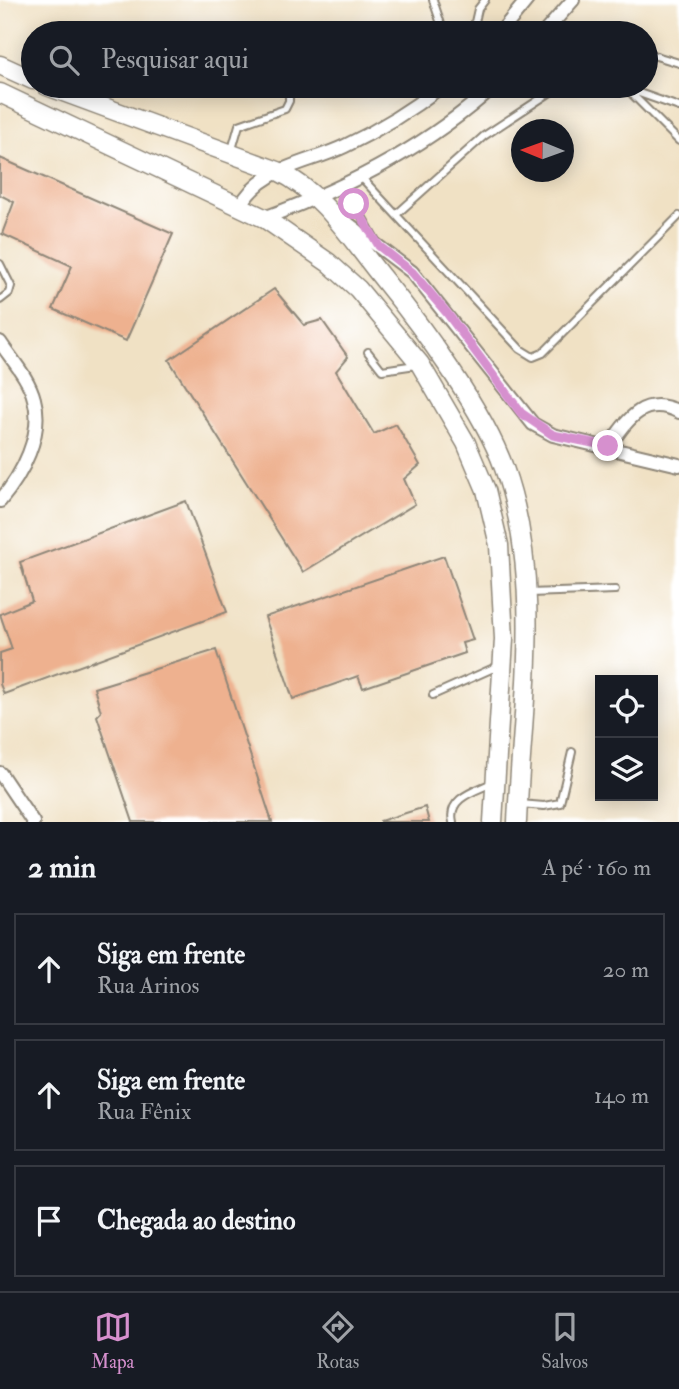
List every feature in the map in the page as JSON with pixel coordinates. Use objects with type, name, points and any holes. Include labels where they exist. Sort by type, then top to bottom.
[{"type":"main road","points":[[0,65],[21,75]]},
{"type":"main road","points":[[0,93],[264,218],[329,263],[358,289],[420,364],[466,443],[486,491],[499,545],[503,600],[503,663],[493,822]]},
{"type":"main road","points":[[78,98],[230,156],[278,171],[304,185],[318,198],[391,289],[479,418],[504,467],[524,554],[527,627],[517,813]]},
{"type":"street","points":[[510,21],[527,0]]},
{"type":"street","points":[[555,21],[573,0]]},
{"type":"street","points":[[240,207],[256,183],[278,171],[344,147],[391,121],[425,98]]},
{"type":"street","points":[[264,218],[345,187],[430,136],[479,98]]},
{"type":"street","points":[[318,198],[412,272],[447,313],[521,413],[533,424],[553,435],[679,465]]},
{"type":"street","points":[[0,342],[29,386],[35,401],[35,426],[28,457],[0,501]]},
{"type":"street","points":[[608,446],[625,422],[644,406],[665,406],[679,411]]},
{"type":"street","points":[[0,773],[33,822]]},
{"type":"lane","points":[[433,0],[440,21]]},
{"type":"lane","points":[[475,21],[476,12],[485,0]]},
{"type":"lane","points":[[658,57],[679,63]]},
{"type":"lane","points":[[230,156],[237,127],[282,112],[289,98]]},
{"type":"lane","points":[[398,213],[484,136],[542,98]]},
{"type":"lane","points":[[634,98],[679,141]]},
{"type":"lane","points":[[655,98],[679,107]]},
{"type":"lane","points":[[361,177],[398,213],[520,349],[533,357],[543,353],[679,216]]},
{"type":"lane","points":[[345,187],[379,246]]},
{"type":"lane","points":[[0,264],[11,286],[9,293],[0,300]]},
{"type":"lane","points":[[368,352],[382,370],[420,364]]},
{"type":"lane","points":[[526,593],[615,590]]},
{"type":"lane","points":[[433,695],[503,663]]},
{"type":"lane","points":[[517,813],[560,803],[572,752]]},
{"type":"lane","points":[[453,822],[452,809],[457,802],[494,782]]},
{"type":"building","points":[[0,158],[173,234],[126,341],[53,309],[72,266],[2,234],[14,202],[0,195]]},
{"type":"building","points":[[274,289],[304,325],[322,320],[348,357],[336,371],[374,434],[396,424],[420,465],[404,479],[415,504],[303,572],[169,360]]},
{"type":"building","points":[[186,501],[227,612],[4,694],[0,684],[0,653],[12,649],[0,614],[32,601],[20,562]]},
{"type":"building","points":[[444,556],[473,640],[462,643],[465,653],[363,688],[358,676],[293,699],[265,617]]},
{"type":"building","points":[[216,650],[272,822],[133,822],[97,716],[101,712],[94,688]]},
{"type":"building","points":[[425,807],[429,822],[380,822],[380,821]]},
{"type":"route","points":[[354,204],[379,246],[412,272],[447,313],[521,413],[533,424],[553,435],[608,446]]}]
